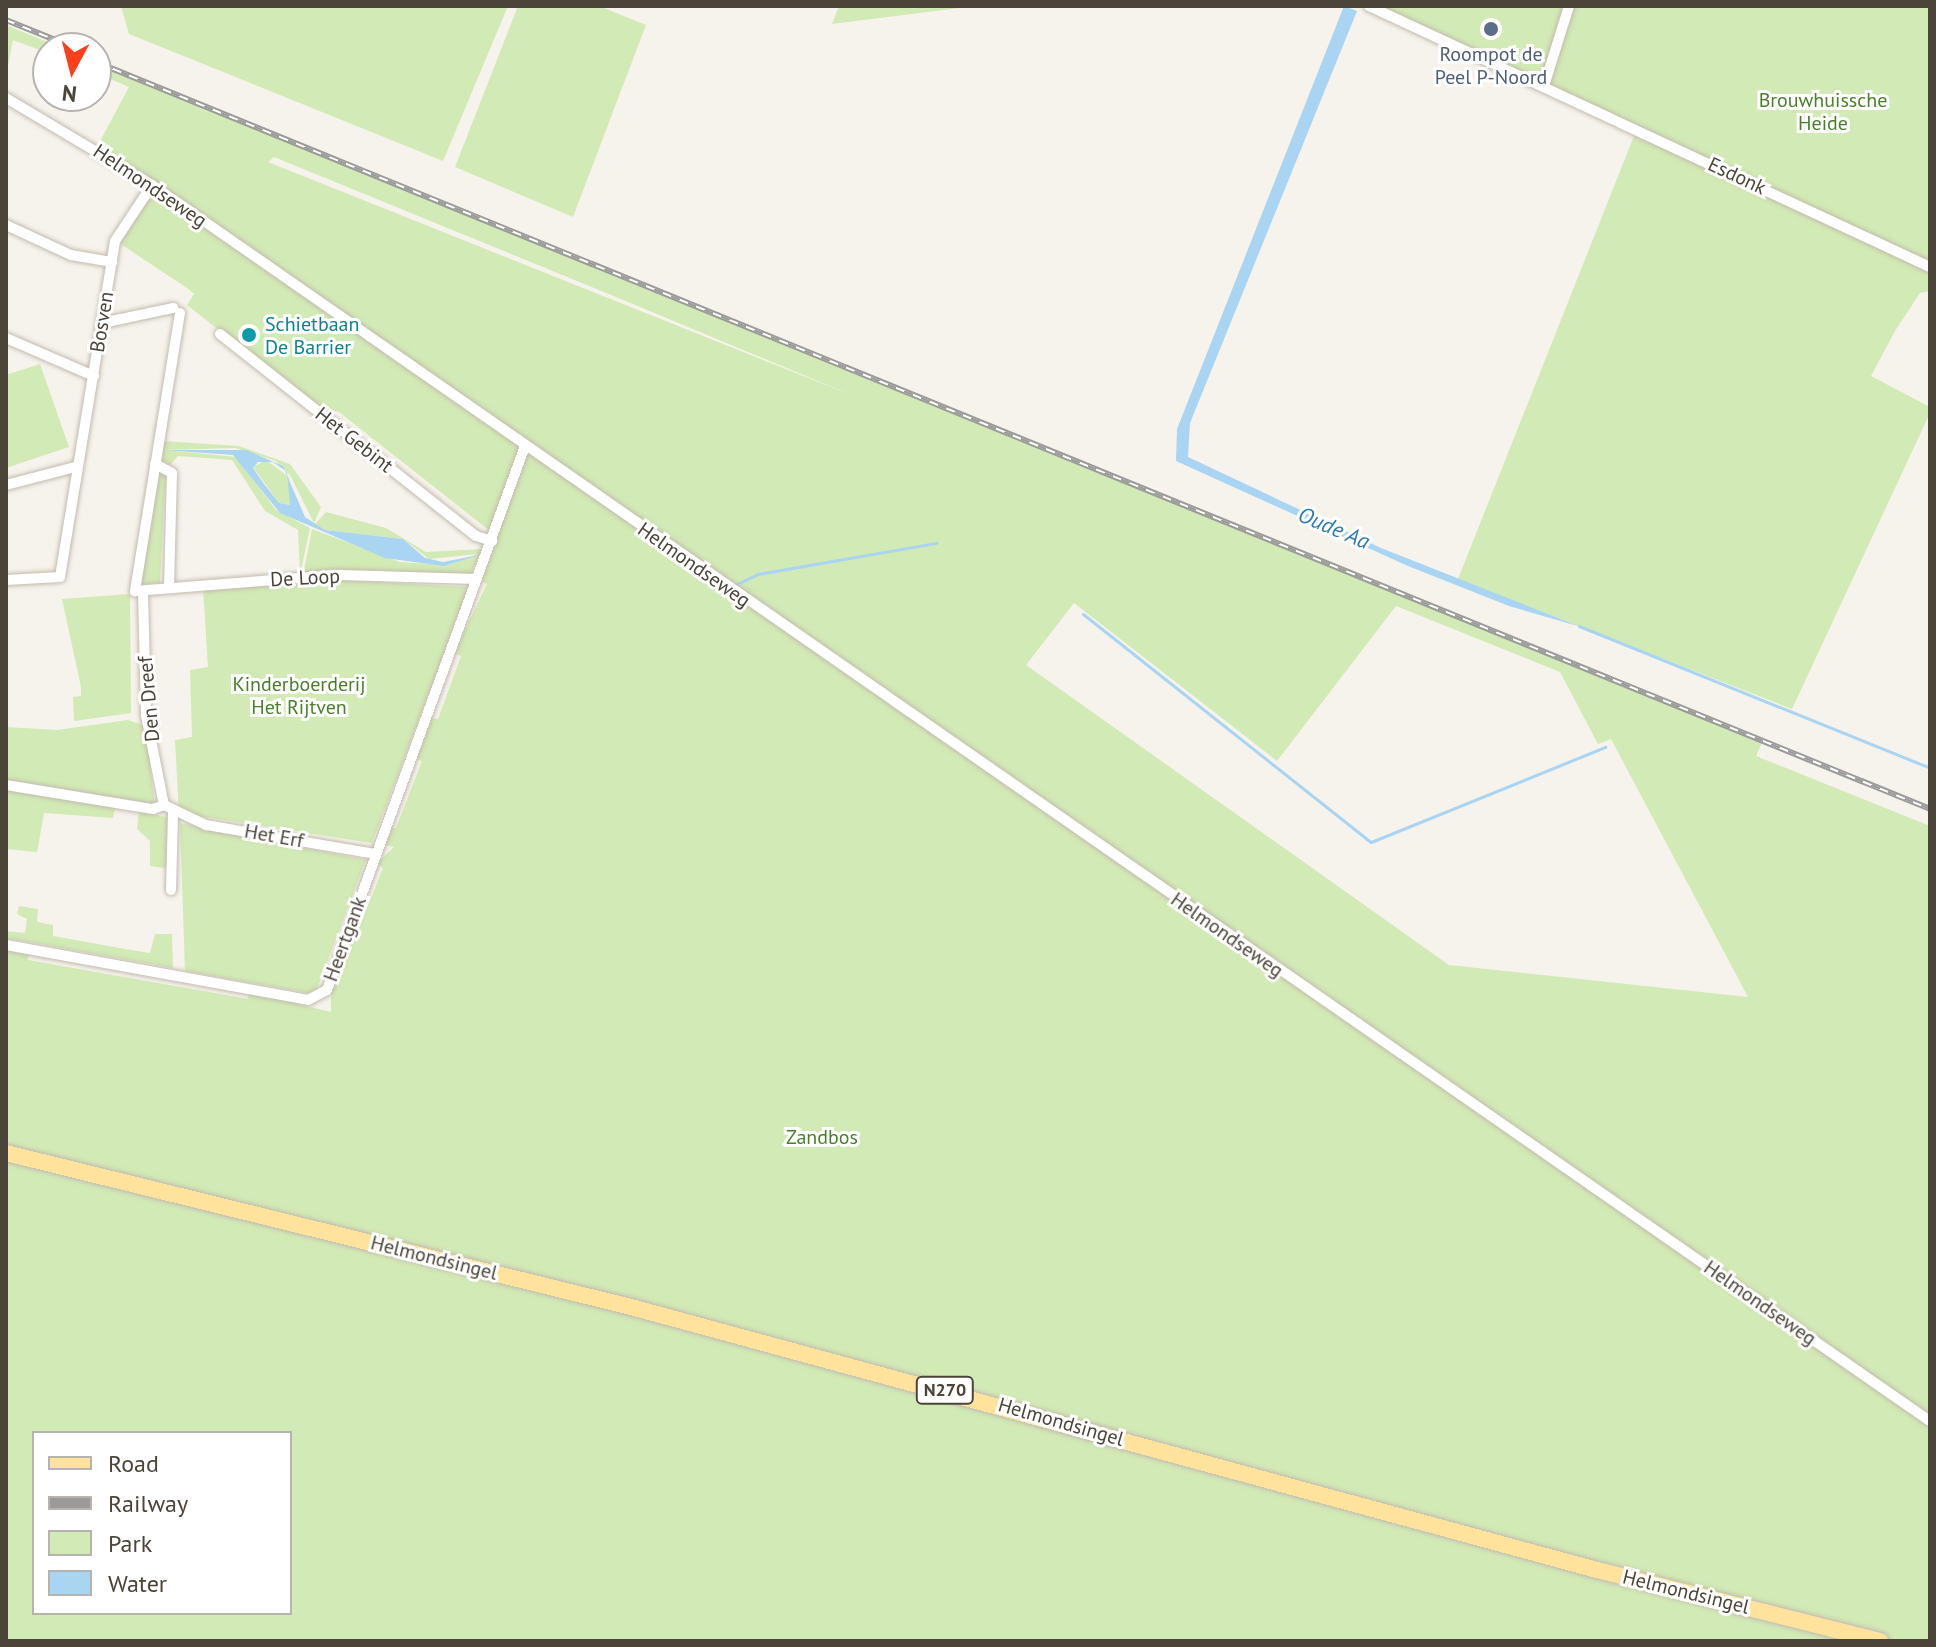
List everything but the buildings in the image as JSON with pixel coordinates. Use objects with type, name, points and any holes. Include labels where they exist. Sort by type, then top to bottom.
[{"type":"main road","name":"Helmondsingel","points":[[6,1153],[662,1315],[1597,1570],[1880,1641]]},
{"type":"street","name":"Esdonk","points":[[1369,6],[1930,267]]},
{"type":"street","points":[[1394,6],[1396,20]]},
{"type":"street","points":[[1544,86],[1569,6]]},
{"type":"street","name":"Helmondseweg","points":[[6,98],[152,185],[1930,1421]]},
{"type":"street","name":"Bosven","points":[[6,580],[60,577],[75,467],[94,376],[115,241],[152,185]]},
{"type":"street","points":[[6,225],[71,255],[112,262]]},
{"type":"street","name":"Den Dreef","points":[[102,323],[177,310],[139,591],[146,715],[168,809]]},
{"type":"street","name":"Het Gebint","points":[[220,334],[476,536],[492,541]]},
{"type":"street","points":[[6,338],[94,376]]},
{"type":"street","points":[[477,579],[525,446]]},
{"type":"street","points":[[155,464],[172,473],[169,585]]},
{"type":"street","points":[[6,485],[75,467]]},
{"type":"street","name":"De Loop","points":[[139,591],[169,585],[340,575],[477,579]]},
{"type":"street","name":"Heertgank","points":[[6,945],[318,998],[327,990],[477,579]]},
{"type":"street","name":"Het Erf","points":[[6,785],[168,809],[206,825],[376,854]]},
{"type":"street","points":[[168,809],[171,890]]},
{"type":"green space","points":[[121,6],[508,6],[443,161],[129,34]]},
{"type":"green space","points":[[518,6],[599,6],[646,25],[573,217],[455,167]]},
{"type":"green space","points":[[839,6],[975,6],[832,24]]},
{"type":"green space","name":"Brouwhuissche Heide","points":[[1375,6],[1930,6],[1930,291],[1920,293],[1871,376],[1930,407],[1930,413],[1792,709],[1458,579],[1634,136],[1647,142]]},
{"type":"green space","points":[[6,25],[32,36],[32,47],[13,40],[6,76]]},
{"type":"green space","name":"Zandbos","points":[[112,69],[1763,740],[1756,756],[1930,826],[1930,1641],[6,1641],[6,948],[29,952],[28,960],[248,999],[249,992],[331,1012],[331,989],[349,934],[356,936],[383,868],[376,864],[394,847],[384,845],[389,827],[396,828],[422,761],[415,758],[431,718],[438,719],[461,656],[454,653],[487,584],[480,581],[490,531],[339,412],[319,409],[187,305],[194,294],[187,288],[119,243],[151,194],[164,189],[99,143],[129,87],[112,80]],"holes":[[[274,157],[856,397],[268,162]],[[1074,603],[1277,761],[1396,606],[1560,672],[1598,744],[1611,739],[1748,997],[1449,965],[1026,665]]]},
{"type":"green space","points":[[40,364],[69,447],[6,468],[6,375]]},
{"type":"green space","points":[[162,441],[239,446],[290,464],[321,507],[314,523],[290,475],[276,461],[235,448],[165,450],[236,457],[276,510],[310,528],[300,575],[298,530],[265,511],[232,460],[178,456],[170,465],[160,462]]},
{"type":"green space","points":[[266,460],[289,477],[290,505],[279,503],[253,467]]},
{"type":"green space","points":[[158,468],[166,468],[160,583],[138,585]]},
{"type":"green space","points":[[326,512],[386,528],[426,552],[483,549],[470,574],[303,575],[312,529],[400,562],[448,565],[478,554],[429,559],[403,539],[325,530],[315,524]]},
{"type":"green space","name":"Kinderboerderij Het Rijtven","points":[[338,580],[469,587],[372,843],[179,813],[175,740],[192,737],[190,670],[208,667],[203,587]]},
{"type":"green space","points":[[130,594],[131,713],[74,721],[73,697],[81,696],[81,687],[62,599]]},
{"type":"green space","points":[[128,720],[145,726],[155,805],[6,781],[6,727],[57,730]]},
{"type":"green space","points":[[6,788],[115,808],[113,818],[44,813],[37,852],[6,849]]},
{"type":"green space","points":[[139,811],[170,818],[172,869],[150,866],[150,841],[137,829]]},
{"type":"green space","points":[[180,823],[366,860],[315,994],[185,971]]},
{"type":"green space","points":[[19,906],[38,909],[37,922],[53,925],[53,936],[150,953],[155,934],[172,934],[173,968],[6,938],[6,931],[25,933],[27,919],[17,914]]},
{"type":"water","points":[[1344,6],[1357,11],[1190,423],[1188,457],[1381,548],[1581,627],[1509,606],[1408,566],[1176,461],[1177,429]]},
{"type":"water","points":[[164,450],[246,450],[283,466],[285,471],[273,462],[258,462],[253,468],[279,503],[290,505],[287,476],[305,517],[325,530],[403,539],[425,558],[443,562],[479,555],[444,566],[385,558],[280,513],[233,455]]},
{"type":"waterway","points":[[735,585],[758,574],[936,543]]},
{"type":"waterway","points":[[1083,614],[1371,842],[1605,747]]},
{"type":"waterway","name":"Oude Aa","points":[[1579,626],[1930,768]]},
{"type":"railway","points":[[6,20],[36,32]]},
{"type":"railway","points":[[112,69],[1930,809]]},
{"type":"place","name":"Roompot de Peel P-Noord","points":[[1491,29]]},
{"type":"place","name":"Schietbaan De Barrier","points":[[249,335]]}]
